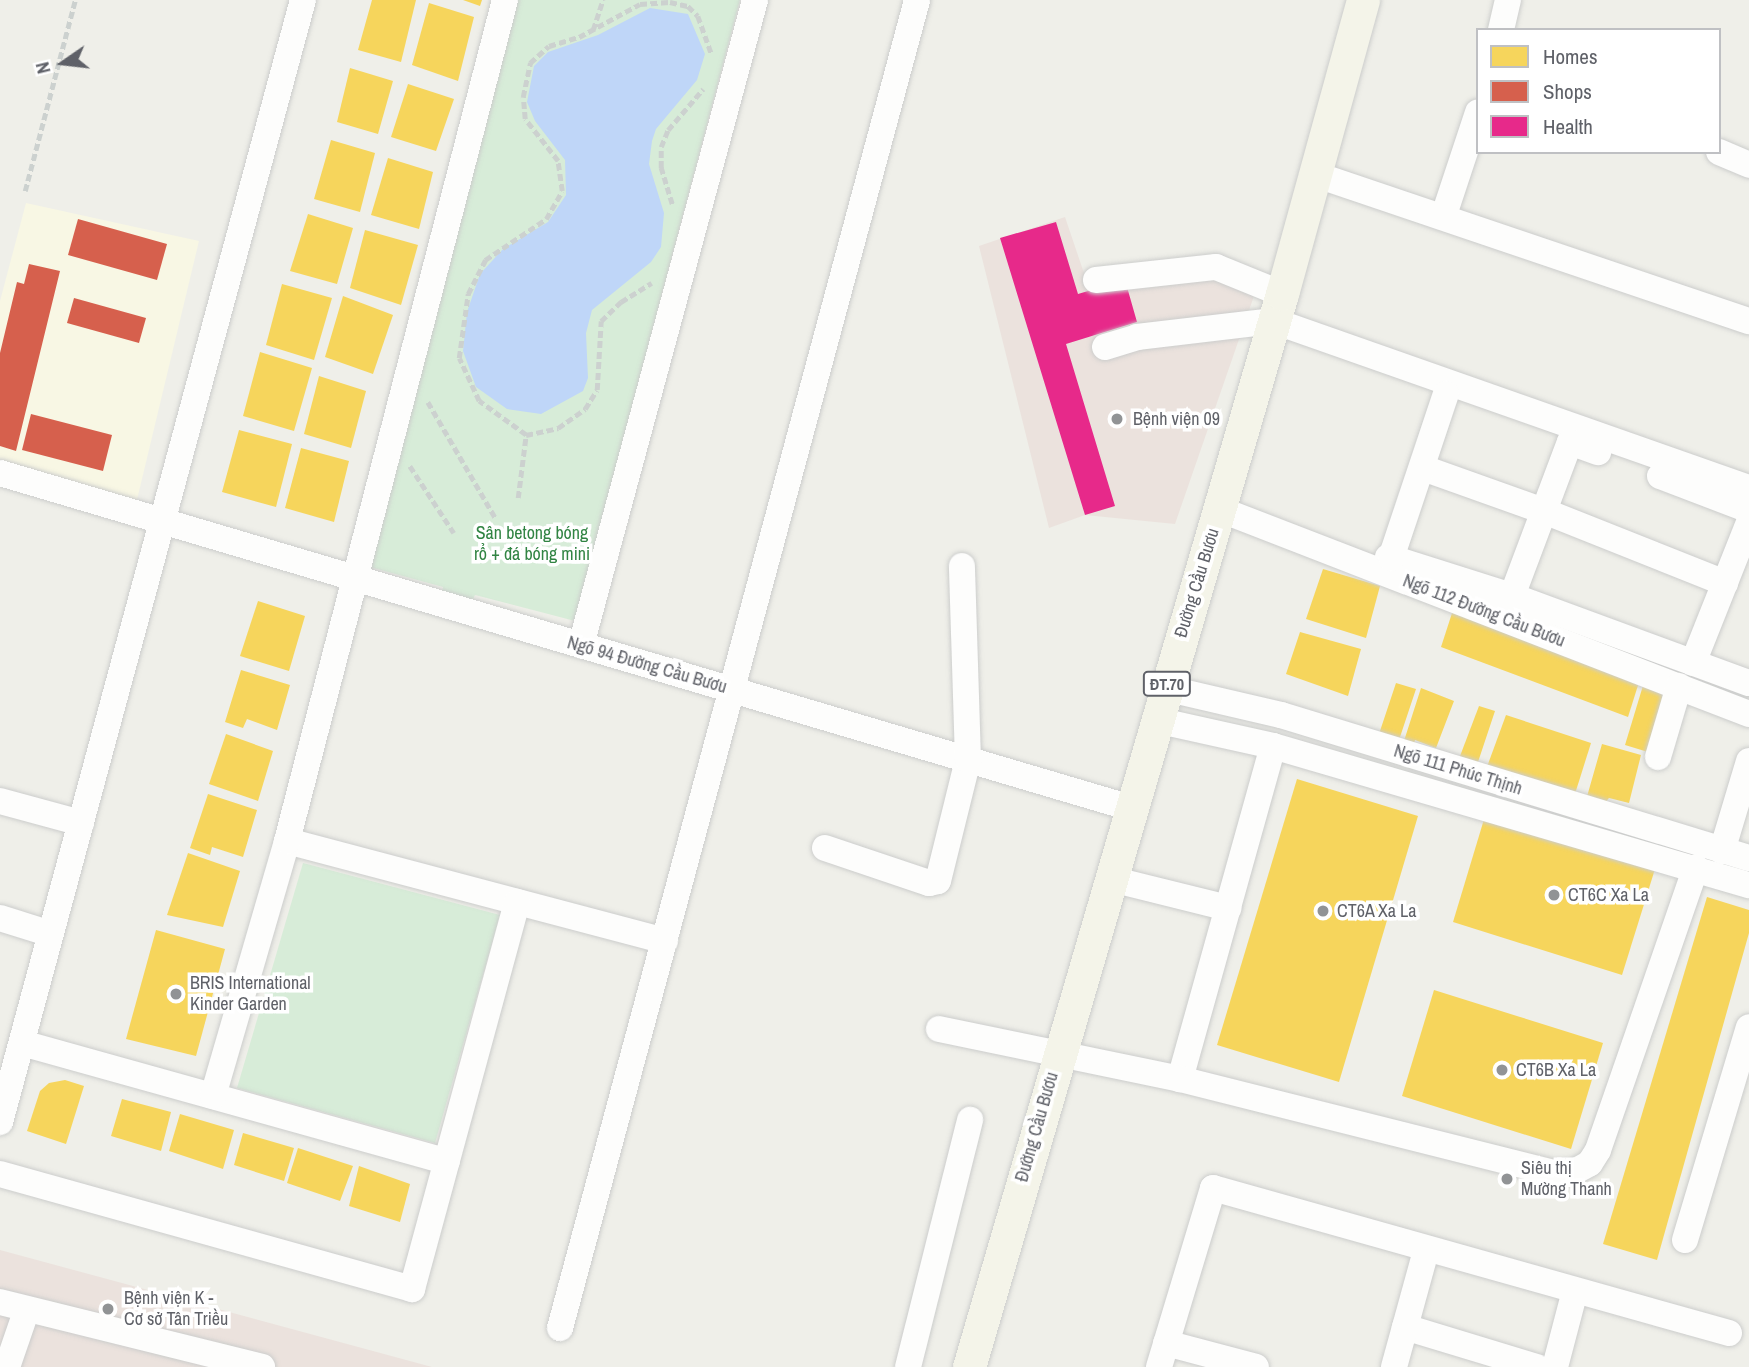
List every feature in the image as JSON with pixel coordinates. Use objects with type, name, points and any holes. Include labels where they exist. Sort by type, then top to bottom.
[{"type":"main road","name":"Đường Cầu Bươu","points":[[969,1367],[1278,308],[1363,0]]},
{"type":"street","points":[[0,1122],[303,0]]},
{"type":"street","points":[[213,1096],[287,841],[505,0]]},
{"type":"street","points":[[581,645],[755,0]]},
{"type":"street","points":[[561,1328],[917,0]]},
{"type":"street","points":[[1501,28],[1508,0]]},
{"type":"street","points":[[1444,215],[1476,117]]},
{"type":"street","points":[[1721,153],[1749,165]]},
{"type":"street","points":[[1314,174],[1444,215],[1749,321]]},
{"type":"street","points":[[1096,279],[1216,267],[1278,308],[1749,488]]},
{"type":"street","points":[[1105,347],[1137,337],[1278,308]]},
{"type":"street","points":[[1391,558],[1446,394]]},
{"type":"street","points":[[1512,596],[1570,442],[1749,510]]},
{"type":"street","points":[[1423,468],[1544,510],[1725,583]]},
{"type":"street","name":"Ngõ 94 Đường Cầu Bươu","points":[[0,474],[1131,808]]},
{"type":"street","points":[[1221,501],[1512,596],[1749,683]]},
{"type":"street","name":"Ngõ 112 Đường Cầu Bươu","points":[[1221,501],[1749,714]]},
{"type":"street","points":[[1693,663],[1749,522]]},
{"type":"street","points":[[825,848],[929,883],[938,881],[968,760],[962,566]]},
{"type":"street","points":[[1658,757],[1679,686]]},
{"type":"street","name":"Ngõ 111 Phúc Thịnh","points":[[1165,688],[1281,715],[1749,858]]},
{"type":"street","points":[[1156,720],[1273,746],[1749,884]]},
{"type":"street","points":[[1180,1079],[1273,746]]},
{"type":"street","points":[[1721,851],[1749,761]]},
{"type":"street","points":[[0,801],[81,822]]},
{"type":"street","points":[[287,841],[665,941]]},
{"type":"street","points":[[939,1030],[1059,1052],[1180,1079],[1555,1173],[1583,1169],[1598,1150],[1696,867]]},
{"type":"street","points":[[1111,879],[1227,908]]},
{"type":"street","points":[[0,1174],[412,1289],[517,902]]},
{"type":"street","points":[[0,918],[51,934]]},
{"type":"street","points":[[1685,1240],[1749,1027]]},
{"type":"street","points":[[22,1042],[447,1162]]},
{"type":"street","points":[[908,1367],[970,1120]]},
{"type":"street","points":[[1256,1367],[1163,1355],[1213,1188],[1426,1251],[1729,1333]]},
{"type":"street","points":[[1394,1367],[1426,1251]]},
{"type":"street","points":[[1555,1367],[1575,1292]]},
{"type":"street","points":[[0,1302],[217,1362],[262,1367]]},
{"type":"street","points":[[7,1367],[27,1309]]},
{"type":"street","points":[[1405,1327],[1537,1367]]},
{"type":"path","points":[[25,191],[75,0]]},
{"type":"path","points":[[592,30],[603,11],[603,0]]},
{"type":"path","points":[[654,281],[621,302],[601,321],[597,390],[585,409],[558,428],[526,435],[479,401],[459,358],[460,331],[468,294],[485,260],[546,219],[562,191],[558,161],[525,119],[523,97],[530,63],[549,46],[592,30],[640,4],[688,6],[708,34],[713,59]]},
{"type":"path","points":[[675,212],[665,190],[661,147],[668,130],[710,80]]},
{"type":"path","points":[[425,398],[496,519]]},
{"type":"path","points":[[518,498],[526,435]]},
{"type":"path","points":[[406,460],[454,533]]},
{"type":"shaded area","points":[[26,203],[199,241],[136,504],[0,466],[0,301]]},
{"type":"shaded area","name":"Bệnh viện 09","points":[[1065,217],[1087,282],[1212,276],[1254,296],[1175,524],[1085,515],[1049,528],[979,246]]},
{"type":"shaded area","name":"Bệnh viện K - Cơ sở Tân Triều","points":[[0,1250],[432,1367],[0,1367]]},
{"type":"green space","name":"Sân betong bóng rổ + đá bóng mini","points":[[516,0],[740,0],[575,621],[475,595],[470,605],[441,597],[443,587],[370,567]]},
{"type":"green space","points":[[303,863],[500,915],[435,1143],[237,1088]]},
{"type":"water","points":[[650,8],[688,14],[705,54],[697,80],[656,129],[652,141],[649,164],[664,213],[661,247],[651,262],[592,310],[586,333],[588,378],[583,391],[541,414],[507,409],[476,387],[463,351],[467,312],[480,274],[503,249],[548,222],[566,195],[565,160],[535,121],[527,102],[534,66],[548,52],[598,35]]},
{"type":"building: Homes","points":[[372,0],[416,0],[401,62],[358,50]]},
{"type":"building: Homes","points":[[463,0],[482,0],[480,6]]},
{"type":"building: Homes","points":[[429,3],[474,17],[458,81],[412,65]]},
{"type":"building: Homes","points":[[350,68],[393,81],[378,134],[337,122]]},
{"type":"building: Homes","points":[[408,84],[454,99],[436,151],[391,137]]},
{"type":"building: Homes","points":[[331,140],[375,153],[360,212],[314,199]]},
{"type":"building: Homes","points":[[388,158],[433,172],[419,229],[371,215]]},
{"type":"building: Homes","points":[[308,214],[353,228],[337,284],[290,271]]},
{"type":"building: Homes","points":[[365,230],[418,245],[401,305],[350,288]]},
{"type":"building: Homes","points":[[282,284],[332,298],[314,360],[266,345]]},
{"type":"building: Homes","points":[[343,296],[393,315],[373,374],[325,357]]},
{"type":"building: Homes","points":[[260,352],[312,368],[294,431],[243,416]]},
{"type":"building: Homes","points":[[319,376],[366,391],[351,448],[304,434]]},
{"type":"building: Homes","points":[[239,430],[292,444],[276,507],[222,492]]},
{"type":"building: Homes","points":[[301,448],[349,461],[334,522],[285,508]]},
{"type":"building: Homes","points":[[1323,569],[1380,586],[1366,638],[1306,619]]},
{"type":"building: Homes","points":[[258,601],[305,616],[289,671],[240,656]]},
{"type":"building: Homes","points":[[1454,607],[1640,679],[1628,717],[1441,647]]},
{"type":"building: Homes","points":[[1300,632],[1361,649],[1348,696],[1286,674]]},
{"type":"building: Homes","points":[[241,670],[290,685],[277,730],[247,719],[243,728],[225,722]]},
{"type":"building: Homes","points":[[1645,679],[1669,687],[1648,752],[1625,745]]},
{"type":"building: Homes","points":[[1396,683],[1416,689],[1398,743],[1378,737]]},
{"type":"building: Homes","points":[[1421,688],[1454,701],[1436,748],[1415,740],[1413,747],[1403,744]]},
{"type":"building: Homes","points":[[1479,706],[1495,711],[1475,771],[1457,764]]},
{"type":"building: Homes","points":[[1506,715],[1591,743],[1574,797],[1484,775]]},
{"type":"building: Homes","points":[[226,734],[273,751],[258,801],[209,784]]},
{"type":"building: Homes","points":[[1602,744],[1641,755],[1629,803],[1609,798],[1603,805],[1586,800]]},
{"type":"building: Homes","name":"CT6A Xa La","points":[[1297,779],[1418,816],[1339,1082],[1217,1045]]},
{"type":"building: Homes","points":[[208,794],[257,810],[243,857],[212,847],[210,855],[190,848]]},
{"type":"building: Homes","name":"CT6C Xa La","points":[[1485,816],[1655,869],[1622,975],[1453,922]]},
{"type":"building: Homes","points":[[188,853],[240,871],[223,927],[167,915]]},
{"type":"building: Homes","points":[[1707,897],[1749,910],[1749,933],[1657,1260],[1603,1244]]},
{"type":"building: Homes","name":"BRIS International Kinder Garden","points":[[156,930],[225,949],[196,1056],[126,1039]]},
{"type":"building: Homes","name":"CT6B Xa La","points":[[1434,990],[1603,1043],[1571,1149],[1402,1096]]},
{"type":"building: Homes","points":[[65,1080],[84,1086],[66,1144],[27,1131],[40,1091],[49,1083]]},
{"type":"building: Homes","points":[[122,1099],[171,1112],[161,1151],[111,1136]]},
{"type":"building: Homes","points":[[180,1114],[234,1130],[223,1169],[169,1151]]},
{"type":"building: Homes","points":[[243,1133],[294,1148],[284,1181],[234,1165]]},
{"type":"building: Homes","points":[[298,1148],[353,1166],[340,1201],[287,1183]]},
{"type":"building: Homes","points":[[359,1166],[410,1184],[400,1222],[349,1206]]},
{"type":"building: Shops","points":[[78,219],[167,244],[157,280],[68,255]]},
{"type":"building: Shops","points":[[29,264],[60,271],[16,451],[0,446],[0,353],[17,282],[24,284]]},
{"type":"building: Shops","points":[[74,298],[146,318],[139,343],[67,323]]},
{"type":"building: Shops","points":[[31,414],[112,435],[103,471],[22,450]]},
{"type":"building: Health","points":[[1056,222],[1078,294],[1125,280],[1137,322],[1066,344],[1115,506],[1085,515],[1000,238]]},
{"type":"place","name":"Bệnh viện 09","points":[[1117,419]]},
{"type":"place","name":"CT6C Xa La","points":[[1554,895]]},
{"type":"place","name":"CT6A Xa La","points":[[1323,911]]},
{"type":"place","name":"BRIS International Kinder Garden","points":[[176,994]]},
{"type":"place","name":"CT6B Xa La","points":[[1502,1070]]},
{"type":"place","name":"Siêu thị Mường Thanh","points":[[1507,1179]]},
{"type":"place","name":"Bệnh viện K - Cơ sở Tân Triều","points":[[108,1309]]}]
